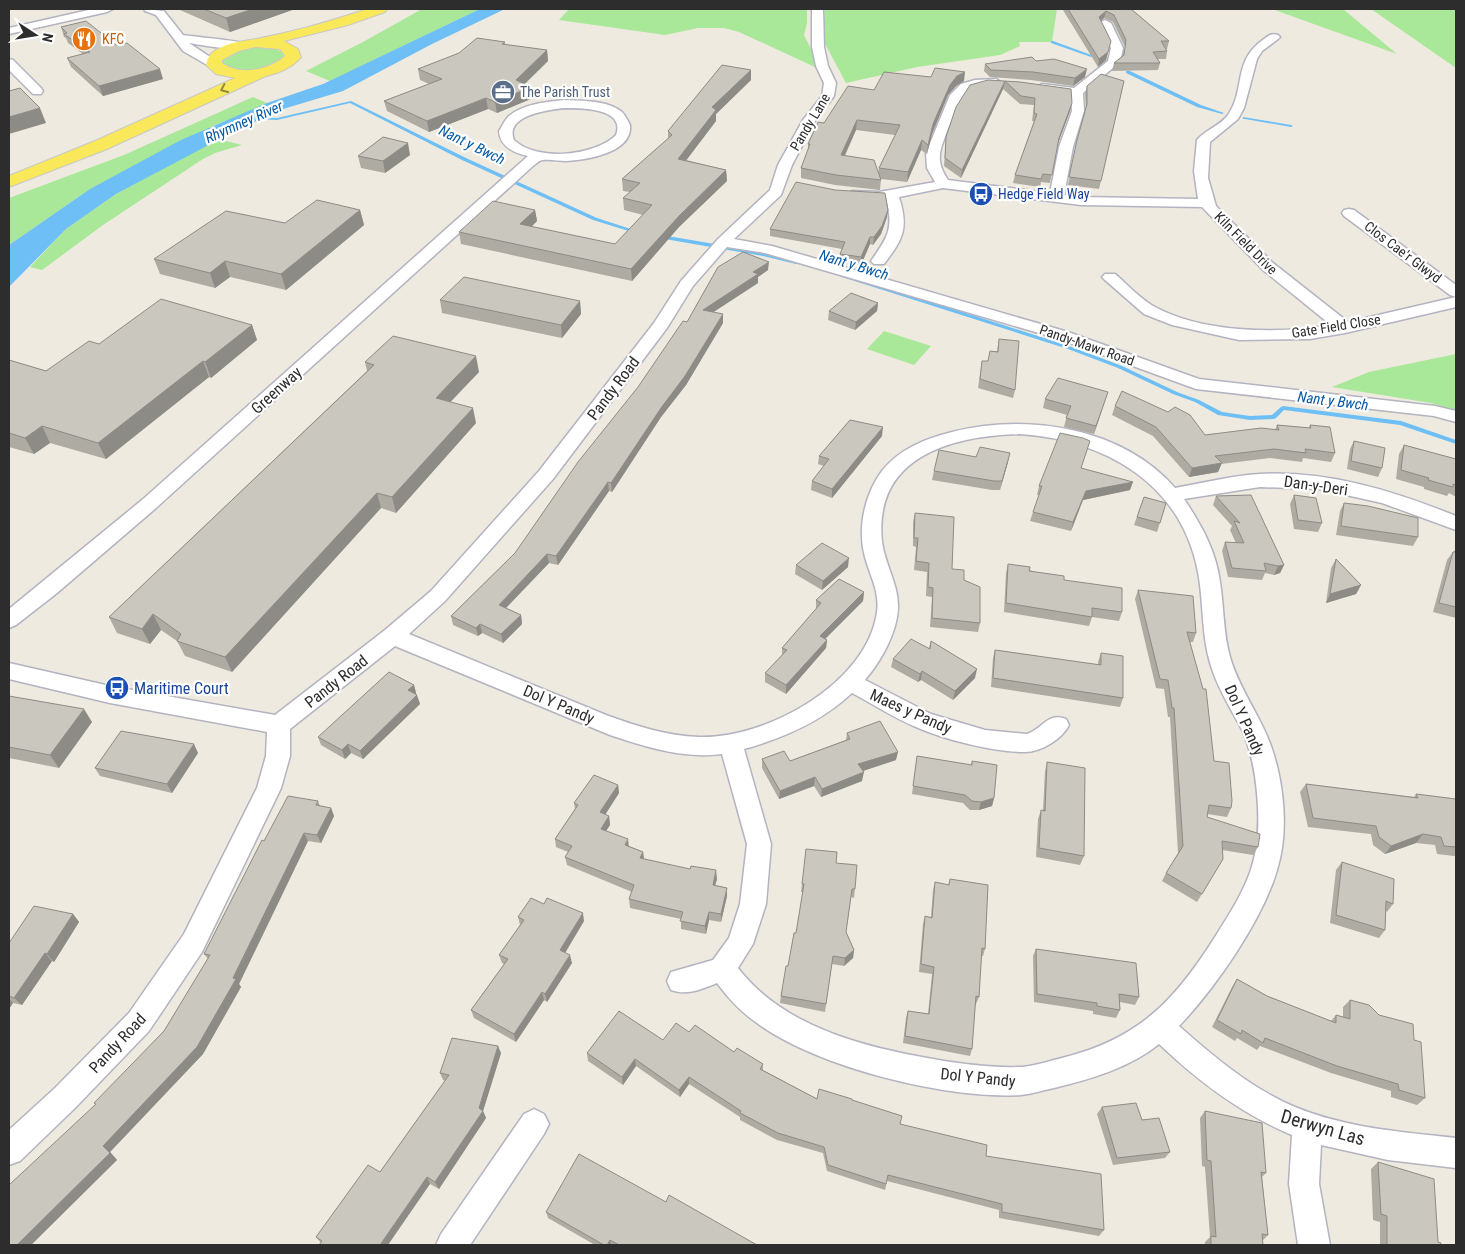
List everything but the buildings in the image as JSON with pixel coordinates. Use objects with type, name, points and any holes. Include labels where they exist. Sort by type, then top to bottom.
[{"type":"main road","points":[[9,182],[101,145],[260,73],[272,70],[289,62],[293,57],[293,52],[308,38],[343,22],[380,9]]},
{"type":"main road","points":[[188,105],[203,91],[215,65],[216,58],[222,52],[343,22]]},
{"type":"main road","points":[[250,44],[284,45],[293,52]]},
{"type":"main road","points":[[215,65],[234,74],[260,73]]},
{"type":"street","points":[[9,31],[103,9]]},
{"type":"street","name":"Pandy Lane","points":[[723,242],[776,192],[785,165],[809,120],[828,96],[830,84],[823,71],[816,33],[817,9]]},
{"type":"street","points":[[156,10],[187,49],[215,65]]},
{"type":"street","points":[[1031,87],[1076,92],[1114,62],[1118,35],[1105,23]]},
{"type":"street","name":"Kiln Field Drive","points":[[1274,37],[1257,49],[1251,58],[1238,108],[1232,119],[1204,140],[1200,159],[1201,184],[1206,204],[1243,244],[1282,280],[1345,328]]},
{"type":"street","points":[[179,38],[208,43],[250,44]]},
{"type":"street","points":[[9,63],[33,87],[16,87]]},
{"type":"street","points":[[964,72],[975,84]]},
{"type":"street","points":[[943,184],[934,168],[933,153],[956,95],[965,87],[975,84],[994,83],[1012,85]]},
{"type":"street","points":[[1056,198],[1066,147],[1078,111],[1076,92]]},
{"type":"street","points":[[553,104],[588,104],[613,112],[624,121],[625,130],[621,138],[611,146],[578,156],[540,156],[512,145],[506,137],[506,129],[511,121],[522,114],[553,104]]},
{"type":"street","name":"Greenway","points":[[9,620],[50,588],[149,504],[501,187],[540,156]]},
{"type":"street","points":[[780,180],[796,183]]},
{"type":"street","points":[[842,192],[879,196],[943,184],[1056,198],[1115,202],[1206,204]]},
{"type":"street","points":[[879,261],[895,238],[899,219],[891,194]]},
{"type":"street","name":"Clos Cae'r Glwyd","points":[[1349,212],[1456,292]]},
{"type":"street","name":"Pandy-Mawr Road","points":[[723,242],[767,249],[1062,335],[1196,384],[1435,411],[1456,417]]},
{"type":"street","name":"Pandy Road","points":[[9,1150],[65,1098],[139,1022],[193,943],[269,788],[278,756],[279,725],[393,636],[438,596],[489,542],[546,475],[628,370],[661,325],[687,284],[723,242]]},
{"type":"street","name":"Gate Field Close","points":[[1110,277],[1150,311],[1178,322],[1239,335],[1310,334],[1345,328],[1456,302]]},
{"type":"street","name":"Dol Y Pandy","points":[[393,636],[594,720],[639,735],[700,746],[731,744],[792,724],[839,694],[865,665],[881,634],[889,608],[886,585],[874,551],[872,526],[876,502],[888,475],[906,458],[929,444],[952,436],[983,431],[1037,430],[1064,434],[1098,446],[1133,462],[1158,482],[1181,506],[1197,539],[1210,577],[1211,614],[1218,655],[1230,689],[1258,742],[1266,769],[1270,818],[1267,862],[1249,908],[1214,962],[1178,1009],[1144,1039],[1095,1064],[1023,1081],[963,1077],[899,1067],[838,1051],[775,1019],[742,994],[722,969]]},
{"type":"street","name":"Dan-y-Deri","points":[[1171,496],[1272,480],[1304,482],[1341,487],[1393,500],[1456,523]]},
{"type":"street","points":[[9,672],[56,684],[164,706],[279,725]]},
{"type":"street","name":"Maes y Pandy","points":[[850,682],[924,721],[985,739],[1026,743],[1040,739],[1058,725]]},
{"type":"street","points":[[681,981],[701,977],[722,969],[740,944],[753,904],[759,844],[731,744]]},
{"type":"street","name":"Derwyn Las","points":[[1159,1026],[1191,1055],[1274,1113],[1307,1126],[1362,1140],[1456,1153]]},
{"type":"street","points":[[455,1244],[534,1124]]},
{"type":"street","points":[[1307,1126],[1304,1184],[1314,1245]]},
{"type":"green space","points":[[422,9],[480,9],[330,81],[306,71],[363,42]]},
{"type":"green space","points":[[569,9],[807,9],[807,23],[804,35],[814,55],[817,68],[739,32],[724,28],[698,28],[665,35],[559,20]]},
{"type":"green space","points":[[825,9],[1057,9],[1052,42],[1019,42],[1020,46],[1000,55],[917,67],[846,83],[823,40]]},
{"type":"green space","points":[[1272,9],[1343,9],[1397,54]]},
{"type":"green space","points":[[1371,9],[1456,9],[1456,68]]},
{"type":"green space","points":[[257,46],[275,48],[283,53],[283,57],[278,62],[263,69],[237,70],[223,64],[222,60],[225,56],[238,50]]},
{"type":"green space","points":[[253,97],[267,103],[245,114],[215,125],[90,189],[9,245],[9,198],[124,155]]},
{"type":"green space","points":[[218,139],[242,145],[215,153],[203,159],[103,225],[42,270],[30,267],[66,229],[116,194]]},
{"type":"green space","points":[[884,331],[931,346],[914,365],[867,349]]},
{"type":"green space","points":[[1456,354],[1456,411],[1431,403],[1332,387],[1369,372]]},
{"type":"water","name":"Rhymney River","points":[[480,9],[505,9],[432,44],[343,91],[283,109],[235,131],[116,194],[66,229],[9,287],[9,245],[90,189],[181,140],[267,103],[323,84]]},
{"type":"waterway","points":[[1052,42],[1092,56]]},
{"type":"waterway","points":[[1128,72],[1199,106],[1222,113]]},
{"type":"waterway","name":"Nant y Bwch","points":[[252,118],[277,119],[351,102],[464,159],[595,219],[637,232]]},
{"type":"waterway","points":[[1245,118],[1291,126]]},
{"type":"waterway","name":"Nant y Bwch","points":[[661,237],[763,254],[796,262]]},
{"type":"waterway","name":"Nant y Bwch","points":[[841,275],[1070,348],[1120,367],[1175,393],[1197,401],[1220,414],[1250,418],[1274,417],[1283,408],[1401,423],[1456,442]]},
{"type":"place","name":"KFC","points":[[84,39]]},
{"type":"place","name":"The Parish Trust","points":[[503,92]]},
{"type":"place","name":"Hedge Field Way","points":[[981,194]]},
{"type":"place","name":"Maritime Court","points":[[117,688]]}]
